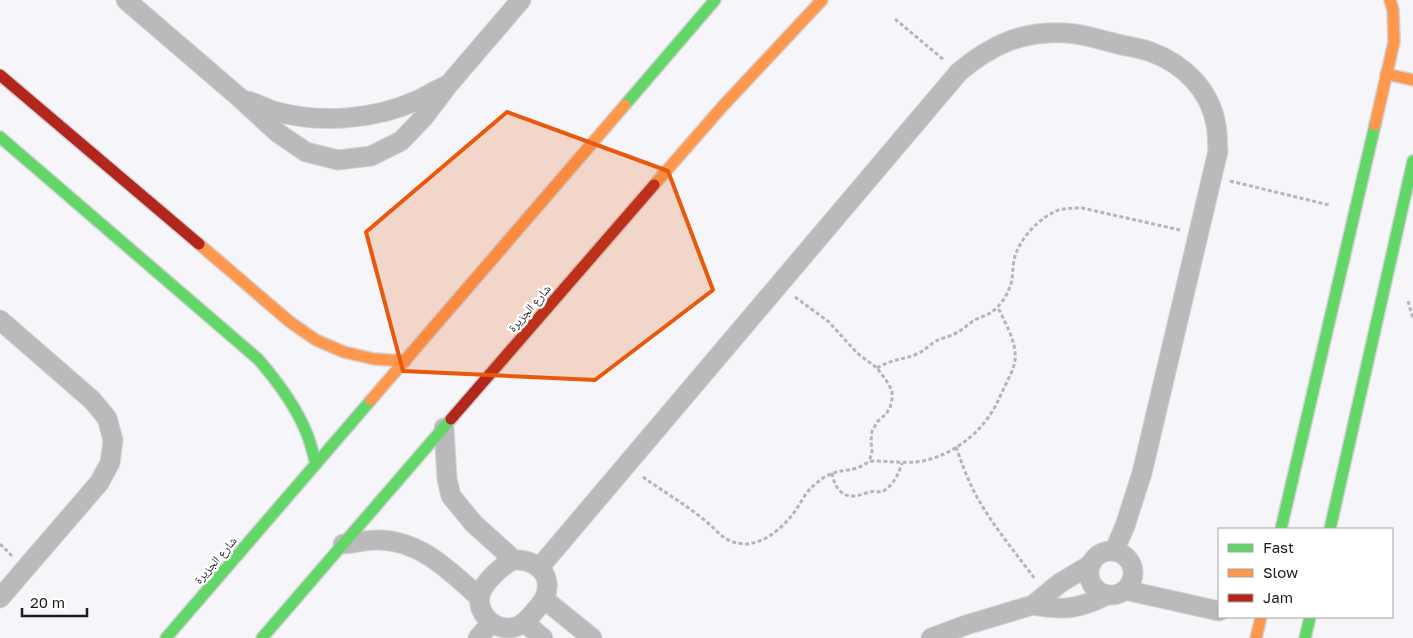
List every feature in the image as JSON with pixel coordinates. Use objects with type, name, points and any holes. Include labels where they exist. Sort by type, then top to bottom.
[{"type":"street","points":[[126,0],[278,133],[306,152],[338,160],[371,156],[400,140],[424,117],[449,84],[521,0]]},
{"type":"street","name":"شارع الجزيرة","points":[[166,638],[715,0]]},
{"type":"street","name":"شارع الجزيرة","points":[[262,638],[722,107],[822,0]]},
{"type":"street","points":[[1281,528],[1394,42],[1393,10],[1390,0]]},
{"type":"street","points":[[540,568],[959,72],[977,57],[998,45],[1020,37],[1043,33],[1066,33],[1090,37],[1152,52],[1175,63],[1195,80],[1209,101],[1217,126],[1218,151],[1142,474],[1114,552]]},
{"type":"street","points":[[1386,74],[1413,80]]},
{"type":"street","points":[[0,75],[290,322],[316,340],[344,352],[374,359],[405,361]]},
{"type":"street","points":[[240,98],[274,111],[310,117],[346,118],[382,112],[416,101],[449,84]]},
{"type":"street","points":[[0,137],[258,359],[278,382],[295,407],[308,435],[316,464]]},
{"type":"street","points":[[1330,528],[1413,161]]},
{"type":"street","points":[[0,320],[92,400],[107,418],[113,440],[110,463],[99,483],[0,598]]},
{"type":"street","points":[[444,428],[447,479],[452,496],[474,524],[514,560]]},
{"type":"street","points":[[343,544],[378,540],[414,547],[440,562],[480,598]]},
{"type":"street","points":[[931,638],[1039,600],[1060,583],[1090,565],[1096,557],[1104,552],[1124,555],[1130,562],[1133,572],[1131,582],[1125,590],[1117,595],[1107,596],[1090,604],[1071,608],[1052,609],[1039,600]]},
{"type":"street","points":[[514,560],[524,560],[532,562],[540,568],[547,583],[547,591],[544,599],[526,623],[517,627],[499,627],[491,623],[484,616],[480,607],[483,588],[503,566],[514,560]]},
{"type":"street","points":[[1090,565],[1088,574],[1091,584],[1098,592],[1107,596]]},
{"type":"street","points":[[1125,590],[1218,611]]},
{"type":"street","points":[[544,599],[592,638]]},
{"type":"street","points":[[1305,638],[1310,618]]},
{"type":"street","points":[[478,638],[491,623]]},
{"type":"street","points":[[526,623],[543,638]]},
{"type":"path","points":[[895,18],[959,72]]},
{"type":"path","points":[[1211,176],[1329,205]]},
{"type":"path","points":[[877,368],[895,359],[924,351],[938,340],[960,331],[971,322],[998,307],[1008,292],[1012,281],[1015,257],[1025,236],[1046,217],[1057,211],[1082,208],[1198,234]]},
{"type":"path","points":[[778,285],[829,322],[857,353],[877,368],[888,383],[892,391],[892,400],[890,408],[872,431],[872,452],[869,462]]},
{"type":"path","points":[[626,466],[708,522],[722,536],[733,542],[745,544],[757,542],[781,527],[793,514],[810,489],[832,473],[857,468],[875,461],[902,463],[924,460],[944,454],[964,443],[980,429],[993,411],[1015,361],[1015,346],[998,307]]},
{"type":"path","points":[[956,447],[976,496],[1039,600]]},
{"type":"path","points":[[832,473],[833,482],[838,490],[846,495],[855,496],[885,490],[895,479],[902,463]]},
{"type":"highlighted area","points":[[507,112],[668,171],[713,290],[595,380],[403,371],[366,232]]},
{"type":"traffic: fast","points":[[625,105],[715,0]]},
{"type":"traffic: fast","points":[[1281,528],[1375,125]]},
{"type":"traffic: fast","points":[[0,137],[258,359],[279,385],[298,414],[316,464]]},
{"type":"traffic: fast","points":[[1330,528],[1413,161]]},
{"type":"traffic: fast","points":[[166,638],[371,400]]},
{"type":"traffic: fast","points":[[262,638],[451,419]]},
{"type":"traffic: fast","points":[[1305,638],[1310,618]]},
{"type":"traffic: slow","points":[[654,185],[722,107],[822,0]]},
{"type":"traffic: slow","points":[[1375,125],[1394,42],[1393,10],[1390,0]]},
{"type":"traffic: slow","points":[[1386,74],[1413,80]]},
{"type":"traffic: slow","points":[[371,400],[625,105]]},
{"type":"traffic: slow","points":[[199,244],[290,322],[316,340],[344,352],[374,359],[405,361]]},
{"type":"traffic: slow","points":[[1256,638],[1261,618]]},
{"type":"traffic: jam","points":[[0,75],[199,244]]},
{"type":"traffic: jam","points":[[451,419],[654,185]]}]
